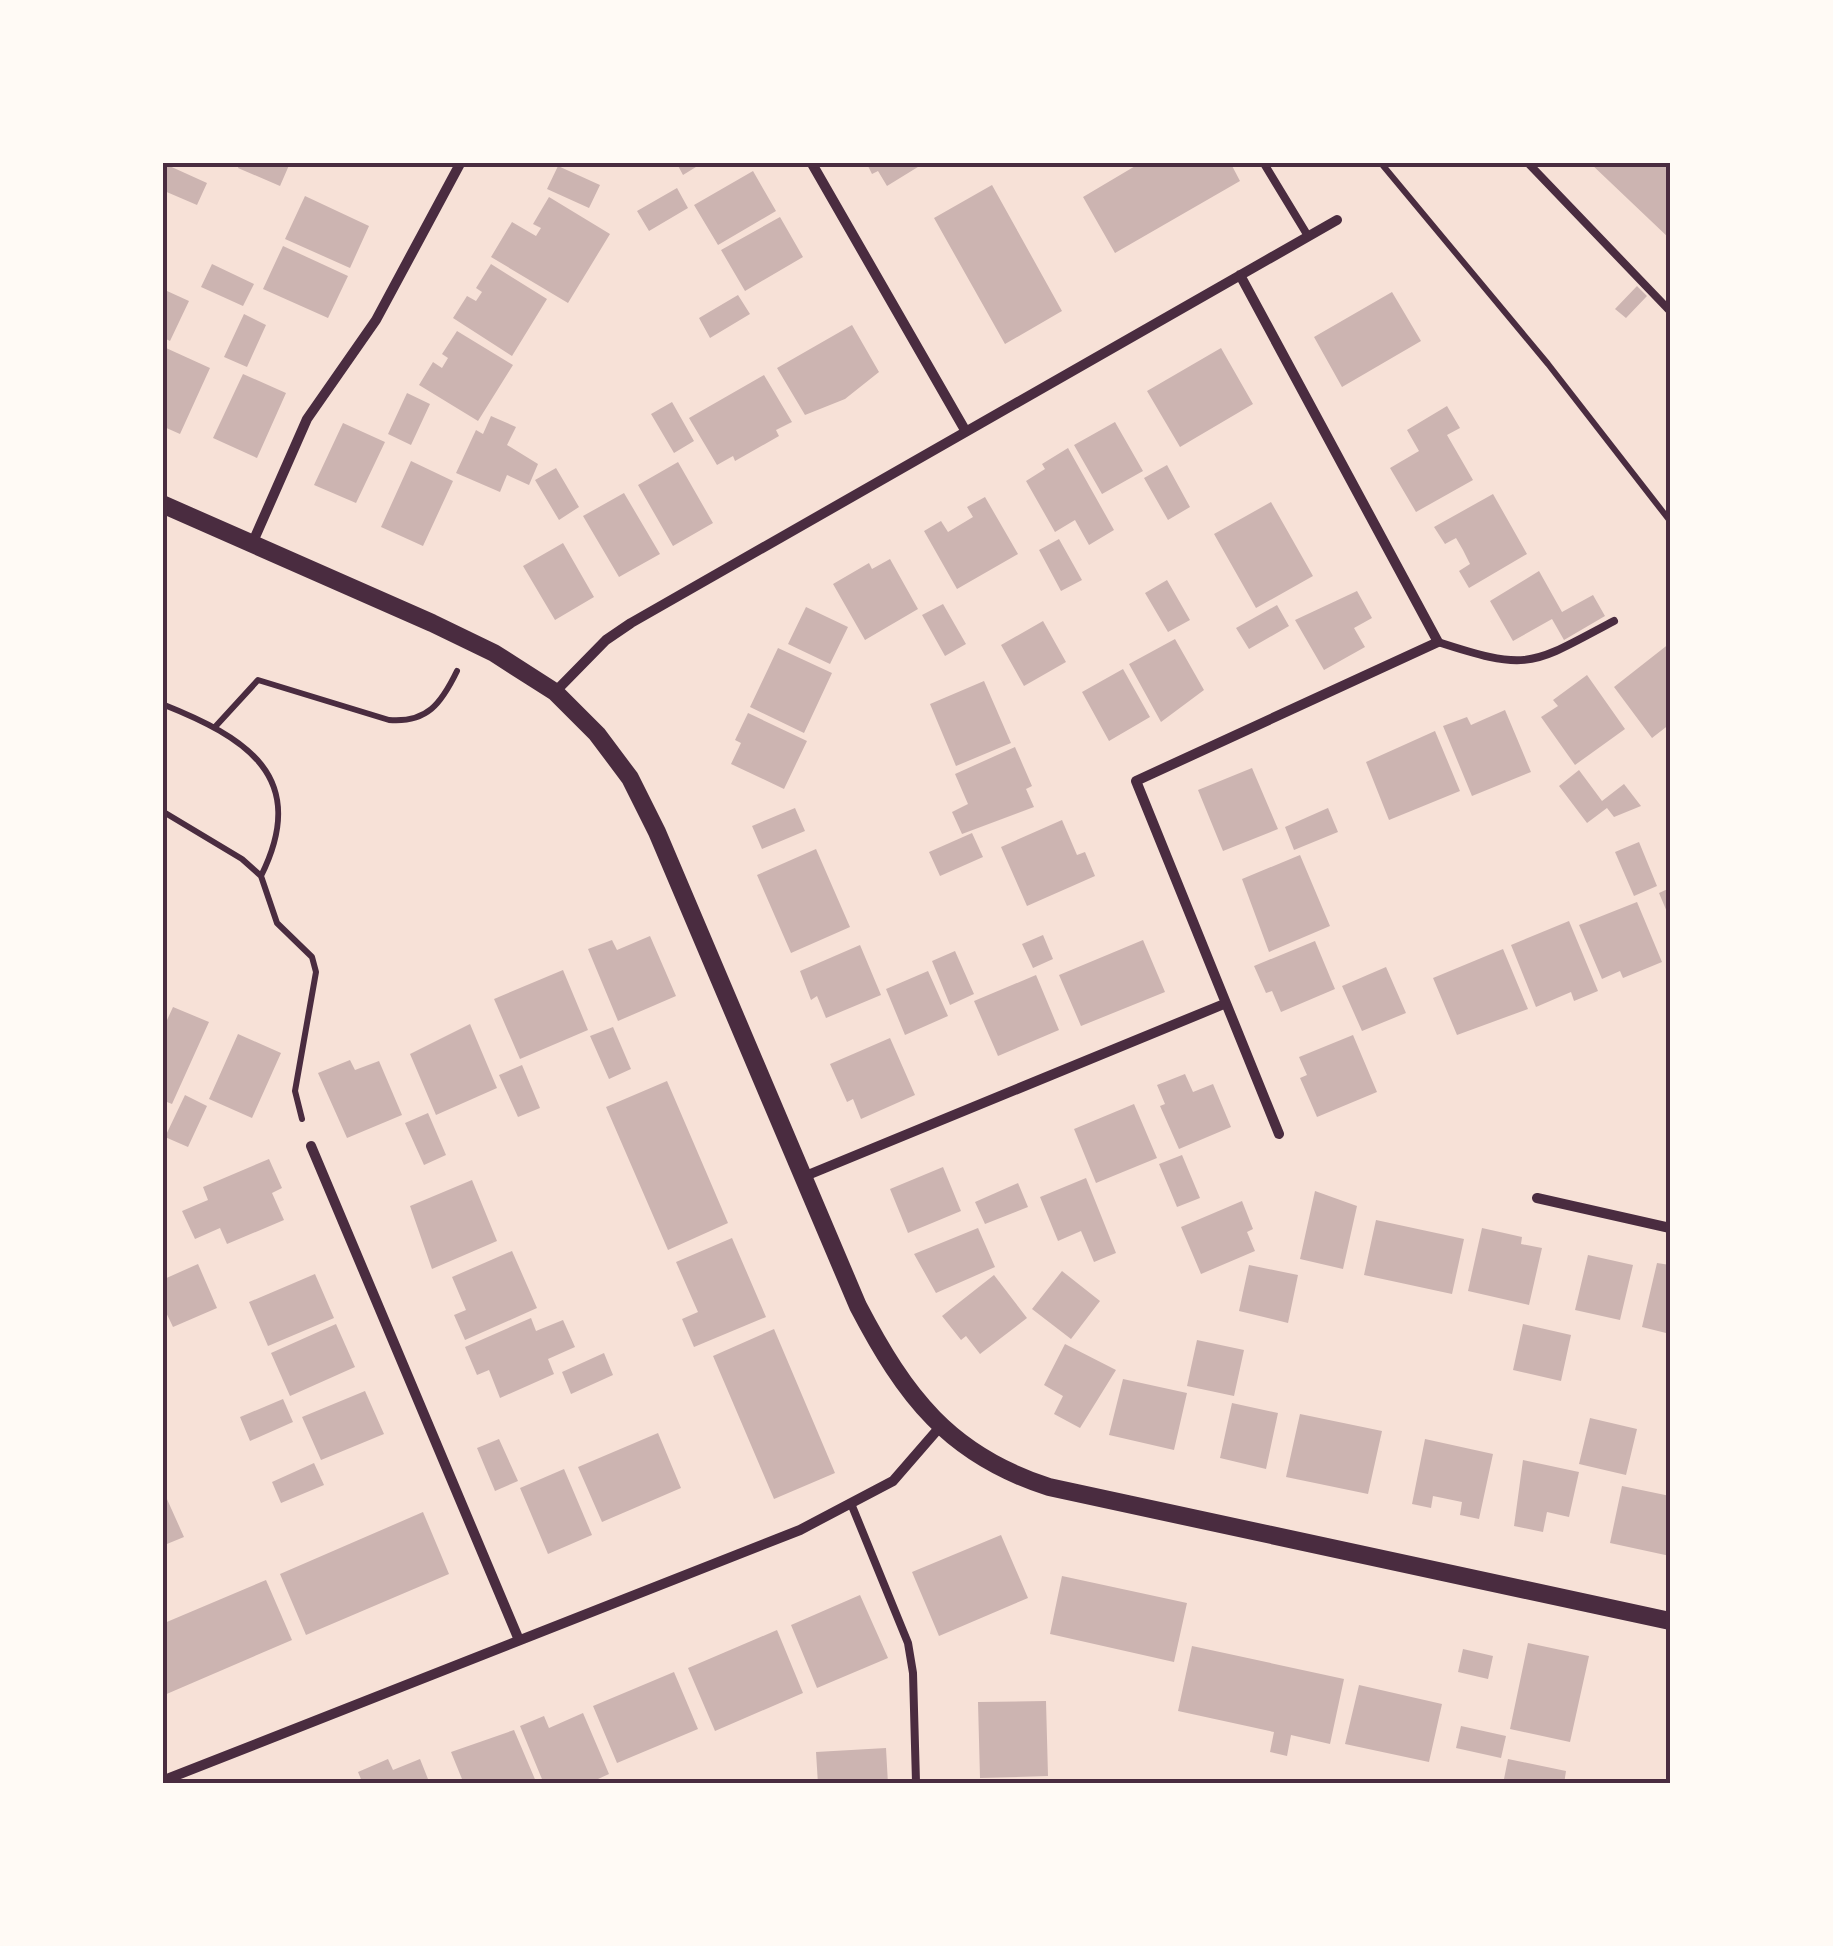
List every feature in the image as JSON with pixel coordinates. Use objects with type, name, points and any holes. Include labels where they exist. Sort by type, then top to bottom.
[{"type":"street","points":[[252,544],[307,419],[376,320],[461,162]]},
{"type":"street","points":[[811,162],[966,430]]},
{"type":"street","points":[[556,692],[606,640],[631,624],[1337,220]]},
{"type":"street","points":[[1240,274],[1438,642],[1136,781],[1279,1134]]},
{"type":"street","points":[[162,504],[470,642],[556,692],[597,734],[630,778],[882,1352],[939,1428],[986,1461],[1049,1487],[1670,1622]]},
{"type":"street","points":[[803,1176],[1224,1004]]},
{"type":"street","points":[[311,1146],[519,1640]]},
{"type":"street","points":[[1537,1198],[1670,1228]]},
{"type":"street","points":[[162,1781],[852,1506],[893,1481],[939,1428]]},
{"type":"lane","points":[[1262,162],[1308,236]]},
{"type":"lane","points":[[1527,162],[1670,311]]},
{"type":"lane","points":[[1438,642],[1518,663],[1538,659],[1614,621]]},
{"type":"lane","points":[[852,1506],[908,1643],[913,1673],[916,1782]]},
{"type":"path","points":[[1380,162],[1548,364],[1670,520]]},
{"type":"path","points":[[215,727],[258,680],[389,720],[410,722],[431,712],[445,696],[470,642]]},
{"type":"path","points":[[162,704],[215,727],[259,757],[273,786],[276,834],[261,876]]},
{"type":"path","points":[[162,810],[242,858],[261,876],[276,923],[312,957],[316,972],[295,1090],[311,1146]]},
{"type":"building","points":[[240,162],[290,163],[280,186],[238,168]]},
{"type":"building","points":[[676,162],[704,162],[683,175]]},
{"type":"building","points":[[866,162],[926,162],[887,186],[878,171],[872,174]]},
{"type":"building","points":[[1142,162],[1230,162],[1240,181],[1115,253],[1083,197]]},
{"type":"building","points":[[1589,162],[1670,162],[1670,239]]},
{"type":"building","points":[[165,164],[207,183],[197,205],[162,190]]},
{"type":"building","points":[[558,166],[600,185],[589,208],[547,189]]},
{"type":"building","points":[[753,171],[776,211],[718,245],[694,205]]},
{"type":"building","points":[[992,185],[1062,311],[1005,344],[934,218]]},
{"type":"building","points":[[677,188],[688,208],[649,231],[637,211]]},
{"type":"building","points":[[305,196],[369,226],[350,268],[285,239]]},
{"type":"building","points":[[549,197],[610,234],[568,303],[491,257],[512,222],[536,236],[541,228],[533,224]]},
{"type":"building","points":[[780,217],[803,257],[745,291],[721,250]]},
{"type":"building","points":[[283,246],[348,276],[328,318],[263,289]]},
{"type":"building","points":[[212,264],[254,284],[243,306],[201,287]]},
{"type":"building","points":[[491,264],[547,299],[512,356],[453,318],[467,296],[476,301],[482,292],[476,288]]},
{"type":"building","points":[[1637,286],[1647,296],[1626,318],[1615,309]]},
{"type":"building","points":[[167,291],[189,301],[170,341],[162,337]]},
{"type":"building","points":[[1392,292],[1421,341],[1342,387],[1314,337]]},
{"type":"building","points":[[738,295],[750,314],[710,338],[699,318]]},
{"type":"building","points":[[244,314],[266,325],[247,367],[224,357]]},
{"type":"building","points":[[852,325],[879,372],[845,399],[805,415],[777,368]]},
{"type":"building","points":[[457,331],[513,365],[478,421],[419,385],[433,362],[442,368],[448,358],[442,354]]},
{"type":"building","points":[[166,348],[210,368],[180,434],[162,426]]},
{"type":"building","points":[[1221,348],[1253,404],[1180,447],[1147,391]]},
{"type":"building","points":[[243,374],[286,393],[257,458],[213,438]]},
{"type":"building","points":[[764,375],[792,422],[776,430],[779,436],[735,461],[733,456],[717,465],[689,418]]},
{"type":"building","points":[[407,393],[430,404],[411,445],[388,434]]},
{"type":"building","points":[[672,402],[694,441],[674,453],[651,414]]},
{"type":"building","points":[[1447,406],[1460,428],[1447,435],[1473,480],[1416,512],[1390,468],[1419,451],[1407,430]]},
{"type":"building","points":[[491,416],[516,427],[507,445],[538,464],[529,485],[507,475],[500,492],[456,473],[476,430],[483,434]]},
{"type":"building","points":[[1115,422],[1143,471],[1102,494],[1074,445]]},
{"type":"building","points":[[343,423],[385,442],[356,503],[314,485]]},
{"type":"building","points":[[1068,448],[1114,530],[1089,545],[1075,520],[1055,532],[1026,481],[1045,469],[1042,464]]},
{"type":"building","points":[[411,461],[453,481],[423,546],[381,527]]},
{"type":"building","points":[[678,462],[713,523],[673,546],[638,485]]},
{"type":"building","points":[[1167,465],[1190,507],[1168,520],[1144,478]]},
{"type":"building","points":[[556,468],[579,507],[559,520],[535,480]]},
{"type":"building","points":[[624,493],[660,554],[619,577],[583,516]]},
{"type":"building","points":[[1493,494],[1527,554],[1469,588],[1459,571],[1470,564],[1463,550],[1456,538],[1445,544],[1434,527]]},
{"type":"building","points":[[985,497],[1018,554],[957,589],[924,531],[941,521],[948,532],[973,517],[967,507]]},
{"type":"building","points":[[1271,502],[1313,576],[1256,608],[1214,534]]},
{"type":"building","points":[[1059,539],[1082,580],[1061,591],[1039,550]]},
{"type":"building","points":[[563,543],[594,597],[555,620],[523,566]]},
{"type":"building","points":[[890,559],[918,609],[865,640],[833,584],[869,563],[872,569]]},
{"type":"building","points":[[1539,571],[1562,612],[1593,595],[1605,616],[1564,640],[1552,619],[1513,641],[1490,601]]},
{"type":"building","points":[[1167,580],[1190,620],[1168,632],[1145,593]]},
{"type":"building","points":[[1357,591],[1372,618],[1354,628],[1365,647],[1324,670],[1295,620]]},
{"type":"building","points":[[943,604],[966,644],[945,656],[922,615]]},
{"type":"building","points":[[1277,605],[1289,626],[1249,649],[1236,628]]},
{"type":"building","points":[[806,607],[848,627],[830,664],[788,644]]},
{"type":"building","points":[[1043,621],[1066,662],[1024,686],[1001,645]]},
{"type":"building","points":[[1175,639],[1204,690],[1161,722],[1129,664]]},
{"type":"building","points":[[1670,643],[1670,724],[1652,738],[1614,687]]},
{"type":"building","points":[[778,648],[832,673],[804,733],[750,707]]},
{"type":"building","points":[[1123,669],[1150,717],[1109,741],[1082,692]]},
{"type":"building","points":[[1587,675],[1625,729],[1575,765],[1541,717],[1558,706],[1553,700]]},
{"type":"building","points":[[984,681],[1011,743],[956,766],[930,704]]},
{"type":"building","points":[[1505,710],[1531,772],[1472,796],[1443,726],[1467,717],[1471,725]]},
{"type":"building","points":[[748,713],[807,741],[784,789],[731,764],[741,743],[735,740]]},
{"type":"building","points":[[1435,731],[1460,791],[1389,820],[1366,762]]},
{"type":"building","points":[[1015,747],[1032,786],[1026,789],[1034,807],[962,834],[952,812],[968,804],[955,774]]},
{"type":"building","points":[[1252,768],[1278,829],[1223,851],[1198,790]]},
{"type":"building","points":[[1579,770],[1602,801],[1624,784],[1641,806],[1614,817],[1607,808],[1587,823],[1559,786]]},
{"type":"building","points":[[795,808],[805,831],[762,849],[752,826]]},
{"type":"building","points":[[1328,808],[1338,832],[1294,850],[1285,827]]},
{"type":"building","points":[[1062,820],[1077,855],[1085,852],[1095,876],[1027,906],[1001,847]]},
{"type":"building","points":[[972,833],[983,857],[940,876],[929,852]]},
{"type":"building","points":[[1639,842],[1657,886],[1634,896],[1615,852]]},
{"type":"building","points":[[816,849],[850,927],[791,953],[757,875]]},
{"type":"building","points":[[1300,855],[1330,926],[1269,952],[1242,879]]},
{"type":"building","points":[[1670,888],[1670,919],[1659,893]]},
{"type":"building","points":[[1637,902],[1662,962],[1623,978],[1620,971],[1602,979],[1579,925]]},
{"type":"building","points":[[1569,921],[1598,991],[1574,1001],[1571,992],[1536,1007],[1511,945]]},
{"type":"building","points":[[1043,935],[1053,959],[1033,968],[1022,944]]},
{"type":"building","points":[[650,936],[676,996],[618,1021],[588,949],[612,940],[617,950]]},
{"type":"building","points":[[1143,940],[1165,992],[1081,1026],[1059,975]]},
{"type":"building","points":[[1315,941],[1335,989],[1281,1012],[1272,991],[1266,993],[1254,966]]},
{"type":"building","points":[[860,945],[881,995],[826,1018],[817,996],[811,1000],[800,971]]},
{"type":"building","points":[[1503,949],[1528,1009],[1457,1035],[1433,978]]},
{"type":"building","points":[[955,951],[974,994],[950,1005],[932,961]]},
{"type":"building","points":[[1386,967],[1406,1013],[1362,1031],[1342,986]]},
{"type":"building","points":[[563,970],[588,1030],[520,1059],[494,999]]},
{"type":"building","points":[[928,971],[948,1016],[905,1035],[886,989]]},
{"type":"building","points":[[1036,975],[1059,1030],[998,1056],[974,1001]]},
{"type":"building","points":[[173,1007],[209,1022],[172,1104],[162,1100],[162,1031]]},
{"type":"building","points":[[470,1024],[497,1088],[436,1115],[410,1054]]},
{"type":"building","points":[[613,1027],[631,1069],[609,1079],[590,1036]]},
{"type":"building","points":[[238,1034],[281,1053],[252,1118],[209,1099]]},
{"type":"building","points":[[1353,1035],[1377,1092],[1317,1117],[1300,1078],[1307,1075],[1299,1057]]},
{"type":"building","points":[[890,1038],[915,1095],[861,1119],[853,1099],[847,1102],[830,1064]]},
{"type":"building","points":[[350,1060],[355,1070],[379,1061],[402,1115],[347,1138],[318,1073]]},
{"type":"building","points":[[522,1065],[540,1108],[518,1117],[499,1075]]},
{"type":"building","points":[[1185,1074],[1193,1092],[1213,1084],[1231,1127],[1179,1149],[1160,1106],[1165,1104],[1157,1085]]},
{"type":"building","points":[[667,1081],[728,1223],[668,1250],[606,1107]]},
{"type":"building","points":[[185,1095],[207,1106],[188,1147],[165,1137]]},
{"type":"building","points":[[1134,1104],[1157,1158],[1096,1183],[1074,1129]]},
{"type":"building","points":[[428,1113],[446,1155],[424,1165],[405,1123]]},
{"type":"building","points":[[1182,1155],[1200,1198],[1177,1207],[1159,1164]]},
{"type":"building","points":[[269,1159],[282,1188],[272,1193],[284,1220],[227,1244],[220,1228],[195,1239],[182,1211],[208,1200],[203,1187]]},
{"type":"building","points":[[943,1167],[961,1211],[908,1233],[890,1189]]},
{"type":"building","points":[[1086,1178],[1116,1253],[1094,1262],[1081,1231],[1058,1241],[1040,1197]]},
{"type":"building","points":[[472,1180],[497,1241],[432,1269],[410,1206]]},
{"type":"building","points":[[1018,1183],[1028,1207],[985,1224],[975,1202]]},
{"type":"building","points":[[1315,1191],[1357,1206],[1343,1269],[1300,1259]]},
{"type":"building","points":[[1242,1201],[1253,1229],[1247,1232],[1255,1251],[1201,1274],[1181,1227]]},
{"type":"building","points":[[1376,1220],[1464,1239],[1452,1294],[1364,1275]]},
{"type":"building","points":[[978,1228],[995,1267],[936,1293],[914,1254]]},
{"type":"building","points":[[1482,1228],[1522,1237],[1521,1244],[1542,1248],[1529,1305],[1468,1291]]},
{"type":"building","points":[[732,1238],[766,1317],[694,1347],[682,1319],[698,1312],[676,1262]]},
{"type":"building","points":[[512,1251],[537,1308],[465,1340],[454,1315],[466,1310],[452,1277]]},
{"type":"building","points":[[1588,1255],[1633,1265],[1620,1320],[1575,1310]]},
{"type":"building","points":[[1657,1263],[1670,1265],[1670,1334],[1642,1327]]},
{"type":"building","points":[[198,1264],[217,1308],[173,1327],[162,1304],[162,1280]]},
{"type":"building","points":[[1249,1265],[1298,1275],[1288,1323],[1239,1311]]},
{"type":"building","points":[[1062,1271],[1100,1301],[1071,1339],[1032,1309]]},
{"type":"building","points":[[315,1274],[334,1318],[268,1346],[249,1302]]},
{"type":"building","points":[[994,1275],[1027,1318],[980,1354],[966,1336],[961,1340],[942,1316]]},
{"type":"building","points":[[531,1318],[536,1331],[563,1320],[575,1347],[548,1359],[554,1374],[500,1398],[489,1370],[477,1375],[465,1347]]},
{"type":"building","points":[[336,1324],[355,1367],[290,1396],[271,1353]]},
{"type":"building","points":[[1523,1324],[1571,1335],[1561,1381],[1513,1370]]},
{"type":"building","points":[[774,1329],[835,1473],[774,1499],[713,1356]]},
{"type":"building","points":[[1197,1340],[1244,1350],[1234,1396],[1187,1386]]},
{"type":"building","points":[[1065,1344],[1116,1370],[1080,1428],[1054,1414],[1063,1396],[1044,1385]]},
{"type":"building","points":[[604,1353],[613,1375],[571,1394],[562,1372]]},
{"type":"building","points":[[1123,1379],[1187,1393],[1174,1450],[1109,1435]]},
{"type":"building","points":[[365,1391],[384,1434],[321,1460],[302,1417]]},
{"type":"building","points":[[283,1399],[293,1422],[250,1441],[240,1417]]},
{"type":"building","points":[[1232,1403],[1278,1413],[1266,1469],[1220,1458]]},
{"type":"building","points":[[1300,1414],[1382,1431],[1368,1494],[1286,1477]]},
{"type":"building","points":[[1590,1418],[1637,1429],[1626,1475],[1579,1464]]},
{"type":"building","points":[[658,1433],[681,1488],[602,1522],[578,1467]]},
{"type":"building","points":[[499,1439],[518,1481],[495,1491],[477,1448]]},
{"type":"building","points":[[1425,1439],[1493,1454],[1479,1519],[1460,1515],[1462,1502],[1433,1496],[1431,1508],[1412,1504]]},
{"type":"building","points":[[1523,1460],[1579,1472],[1569,1517],[1547,1512],[1543,1532],[1514,1526]]},
{"type":"building","points":[[314,1463],[324,1485],[281,1503],[272,1482]]},
{"type":"building","points":[[564,1469],[592,1535],[548,1554],[520,1488]]},
{"type":"building","points":[[1622,1486],[1670,1496],[1670,1556],[1610,1543]]},
{"type":"building","points":[[162,1488],[184,1537],[162,1546]]},
{"type":"building","points":[[423,1512],[449,1574],[306,1635],[280,1574]]},
{"type":"building","points":[[1001,1535],[1028,1598],[939,1636],[912,1572]]},
{"type":"building","points":[[1062,1576],[1187,1603],[1174,1662],[1050,1634]]},
{"type":"building","points":[[266,1580],[292,1640],[162,1696],[162,1624]]},
{"type":"building","points":[[860,1595],[888,1658],[817,1688],[791,1625]]},
{"type":"building","points":[[777,1630],[803,1693],[715,1731],[688,1668]]},
{"type":"building","points":[[1528,1643],[1589,1656],[1570,1742],[1510,1729]]},
{"type":"building","points":[[1192,1646],[1344,1679],[1330,1744],[1291,1735],[1287,1756],[1270,1752],[1274,1732],[1178,1711]]},
{"type":"building","points":[[1463,1649],[1493,1656],[1488,1679],[1458,1672]]},
{"type":"building","points":[[674,1672],[698,1729],[617,1763],[593,1706]]},
{"type":"building","points":[[1359,1685],[1442,1704],[1429,1762],[1345,1744]]},
{"type":"building","points":[[1046,1701],[1048,1776],[980,1778],[978,1702]]},
{"type":"building","points":[[583,1713],[609,1774],[587,1784],[544,1784],[520,1726],[544,1716],[549,1728]]},
{"type":"building","points":[[1461,1726],[1506,1736],[1501,1758],[1456,1748]]},
{"type":"building","points":[[514,1730],[537,1784],[464,1784],[451,1752]]},
{"type":"building","points":[[886,1748],[888,1784],[818,1784],[816,1752]]},
{"type":"building","points":[[388,1759],[393,1770],[420,1759],[430,1784],[363,1784],[358,1772]]},
{"type":"building","points":[[1508,1759],[1566,1771],[1564,1784],[1503,1784]]}]
